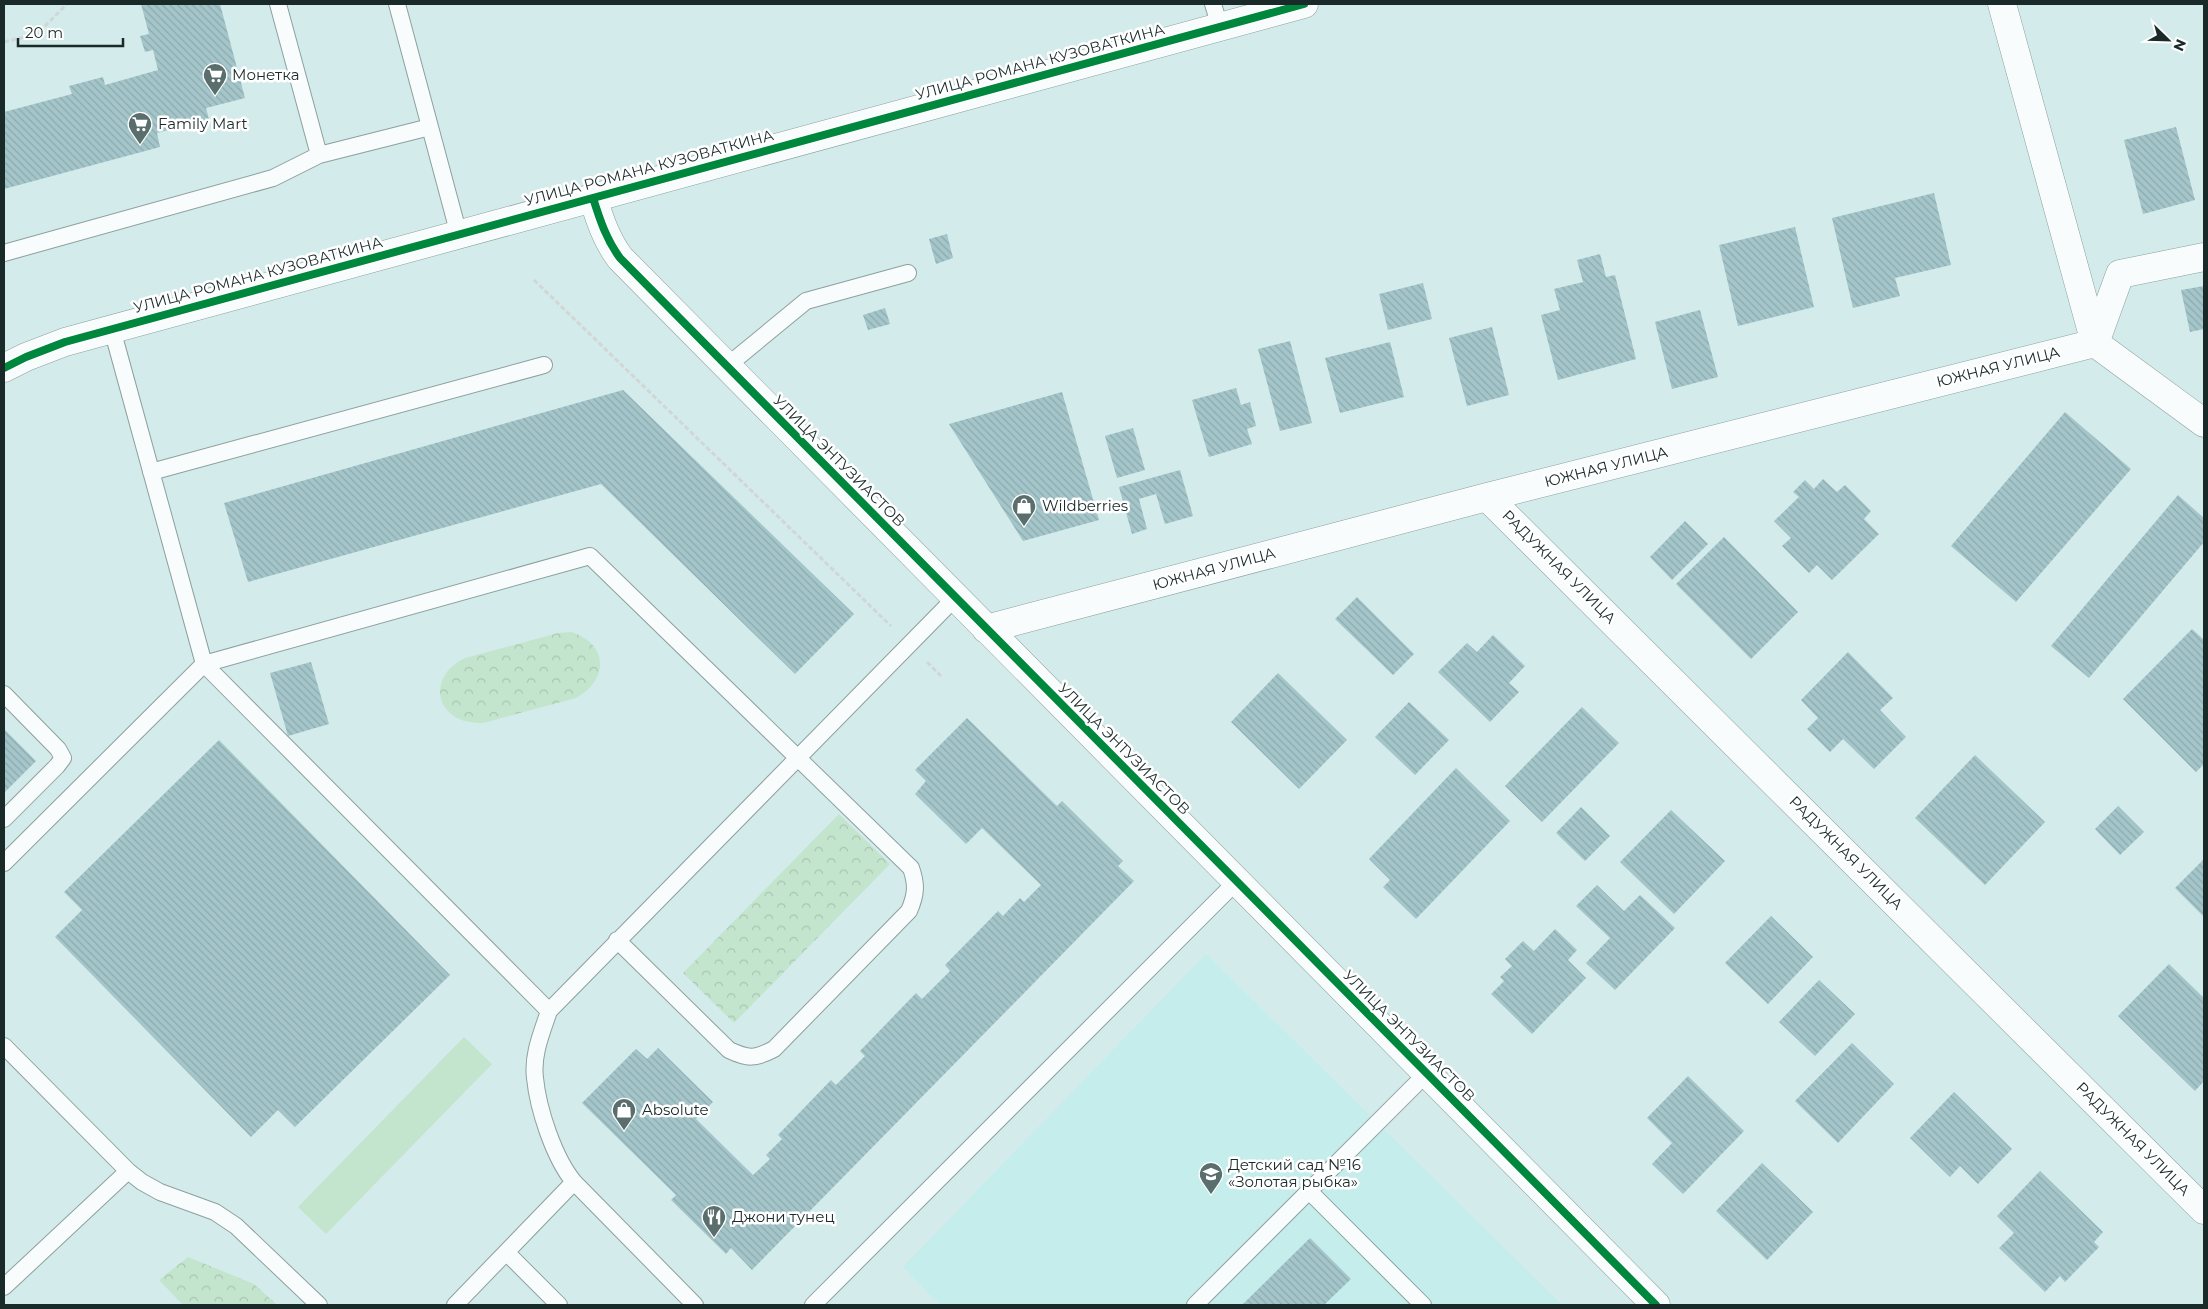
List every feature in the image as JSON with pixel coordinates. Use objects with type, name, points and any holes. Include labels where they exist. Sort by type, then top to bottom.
[{"type":"street","name":"УЛИЦА РОМАНА КУЗОВАТКИНА","points":[[4,368],[26,356],[65,342],[593,198],[1216,15],[1304,4]]},
{"type":"street","points":[[2002,4],[2095,343],[2204,423]]},
{"type":"street","name":"УЛИЦА ЭНТУЗИАСТОВ","points":[[593,198],[609,242],[620,258],[1656,1305]]},
{"type":"street","points":[[2095,343],[2120,274],[2204,257]]},
{"type":"street","name":"ЮЖНАЯ УЛИЦА","points":[[986,629],[1488,497],[2095,343]]},
{"type":"street","name":"РАДУЖНАЯ УЛИЦА","points":[[1488,497],[2204,1210]]},
{"type":"lane","points":[[278,4],[319,155]]},
{"type":"lane","points":[[396,4],[459,235]]},
{"type":"lane","points":[[4,252],[273,178],[319,155],[430,127]]},
{"type":"lane","points":[[727,366],[806,301],[908,273]]},
{"type":"lane","points":[[112,329],[204,664],[549,1011]]},
{"type":"lane","points":[[151,472],[544,365]]},
{"type":"lane","points":[[4,863],[204,664],[590,556],[911,868],[916,882],[915,898],[909,911],[774,1049],[759,1057],[742,1056],[729,1050],[617,940]]},
{"type":"lane","points":[[695,1305],[574,1182],[560,1160],[542,1112],[534,1077],[538,1042],[549,1011],[955,598]]},
{"type":"lane","points":[[4,694],[58,749],[63,758],[4,819]]},
{"type":"lane","points":[[812,1305],[1236,882]]},
{"type":"lane","points":[[4,1046],[128,1171],[142,1182],[160,1192],[215,1212],[236,1226],[319,1305]]},
{"type":"lane","points":[[1195,1305],[1426,1074]]},
{"type":"lane","points":[[4,1287],[128,1171]]},
{"type":"lane","points":[[455,1305],[574,1182]]},
{"type":"lane","points":[[1309,1191],[1423,1305]]},
{"type":"lane","points":[[507,1253],[559,1305]]},
{"type":"path","points":[[4,42],[37,34],[66,4]]},
{"type":"path","points":[[534,280],[941,676]]},
{"type":"shaded area","name":"Детский сад №16 «Золотая рыбка»","points":[[1206,954],[1562,1305],[940,1305],[903,1267]]},
{"type":"green space","points":[[571,632],[592,645],[598,653],[600,663],[599,672],[594,682],[576,698],[483,723],[467,722],[446,709],[441,699],[440,688],[444,677],[452,667],[465,658],[558,633]]},
{"type":"green space","points":[[839,814],[890,864],[734,1023],[683,973]]},
{"type":"green space","points":[[464,1037],[492,1064],[326,1234],[298,1207]]},
{"type":"green space","points":[[188,1257],[254,1284],[277,1305],[183,1305],[159,1280]]},
{"type":"building","points":[[141,4],[220,4],[245,98],[206,108],[209,119],[157,133],[160,147],[4,189],[4,112],[72,94],[69,86],[103,77],[105,85],[158,70],[153,50],[145,52],[140,36],[149,34]]},
{"type":"building","points":[[2176,127],[2195,200],[2143,214],[2124,140]]},
{"type":"building","points":[[1934,193],[1951,265],[1895,278],[1900,296],[1853,308],[1832,218]]},
{"type":"building","points":[[1795,227],[1814,307],[1738,326],[1719,245]]},
{"type":"building","points":[[947,234],[953,258],[936,264],[929,239]]},
{"type":"building","points":[[1600,254],[1606,277],[1615,275],[1636,359],[1558,380],[1541,315],[1560,310],[1554,289],[1583,282],[1577,260]]},
{"type":"building","points":[[1423,283],[1432,319],[1388,330],[1379,294]]},
{"type":"building","points":[[2204,286],[2204,329],[2190,332],[2181,290]]},
{"type":"building","points":[[885,308],[890,324],[868,330],[863,315]]},
{"type":"building","points":[[1700,310],[1718,377],[1672,389],[1655,322]]},
{"type":"building","points":[[1492,327],[1509,395],[1467,406],[1449,338]]},
{"type":"building","points":[[1290,341],[1312,423],[1280,431],[1258,349]]},
{"type":"building","points":[[1390,342],[1404,397],[1340,413],[1325,358]]},
{"type":"building","points":[[1236,388],[1241,405],[1250,402],[1256,426],[1247,429],[1252,444],[1209,457],[1192,400]]},
{"type":"building","points":[[623,390],[854,614],[795,674],[601,484],[248,582],[224,503]]},
{"type":"building","points":[[1062,392],[1099,520],[1023,541],[949,424]]},
{"type":"building","points":[[2065,412],[2131,469],[2016,602],[1951,546]]},
{"type":"building","points":[[1133,428],[1145,470],[1117,478],[1105,436]]},
{"type":"building","points":[[1180,470],[1193,516],[1165,524],[1156,494],[1139,499],[1147,529],[1132,534],[1119,487]]},
{"type":"building","points":[[1823,479],[1837,492],[1845,485],[1871,511],[1864,519],[1879,534],[1832,580],[1817,565],[1809,573],[1782,546],[1791,538],[1774,521],[1799,497],[1793,492],[1805,480],[1814,489]]},
{"type":"building","points":[[2178,495],[2204,518],[2204,542],[2089,678],[2051,646]]},
{"type":"building","points":[[1685,521],[1708,544],[1672,580],[1650,557]]},
{"type":"building","points":[[1724,537],[1798,612],[1751,659],[1676,584]]},
{"type":"building","points":[[1357,597],[1414,654],[1393,675],[1335,619]]},
{"type":"building","points":[[2192,629],[2204,640],[2204,764],[2196,772],[2123,699]]},
{"type":"building","points":[[1493,635],[1525,666],[1509,683],[1519,692],[1490,722],[1438,672],[1467,643],[1477,652]]},
{"type":"building","points":[[1848,652],[1893,698],[1880,710],[1906,737],[1874,769],[1843,739],[1830,752],[1807,729],[1818,718],[1801,700]]},
{"type":"building","points":[[311,662],[329,724],[288,736],[270,673]]},
{"type":"building","points":[[1278,673],[1347,740],[1299,789],[1231,722]]},
{"type":"building","points":[[1409,702],[1449,740],[1415,775],[1375,737]]},
{"type":"building","points":[[1582,707],[1619,743],[1542,822],[1505,786]]},
{"type":"building","points":[[967,718],[1057,806],[1062,801],[1123,861],[1118,866],[1134,881],[752,1270],[731,1248],[726,1254],[671,1200],[676,1195],[582,1103],[636,1049],[647,1059],[658,1048],[713,1102],[696,1119],[753,1175],[770,1159],[766,1155],[782,1139],[778,1135],[831,1080],[836,1085],[865,1056],[860,1051],[916,993],[922,999],[950,971],[945,965],[998,911],[1003,916],[1020,898],[1024,902],[1041,885],[982,828],[966,844],[915,794],[926,781],[915,770]]},
{"type":"building","points":[[4,729],[36,761],[4,793]]},
{"type":"building","points":[[219,740],[450,975],[295,1127],[278,1110],[251,1137],[55,937],[82,910],[64,892]]},
{"type":"building","points":[[1975,755],[2045,822],[1985,885],[1915,818]]},
{"type":"building","points":[[1456,768],[1510,821],[1416,919],[1383,887],[1390,880],[1369,859]]},
{"type":"building","points":[[2118,806],[2144,832],[2120,855],[2095,829]]},
{"type":"building","points":[[1581,807],[1610,836],[1585,861],[1556,833]]},
{"type":"building","points":[[1671,810],[1725,861],[1674,914],[1620,862]]},
{"type":"building","points":[[2204,859],[2204,917],[2175,888]]},
{"type":"building","points":[[1597,885],[1624,911],[1640,895],[1675,928],[1615,990],[1586,963],[1610,938],[1576,906]]},
{"type":"building","points":[[1771,916],[1813,957],[1768,1004],[1725,963]]},
{"type":"building","points":[[1555,929],[1577,950],[1568,960],[1586,978],[1532,1034],[1491,994],[1504,981],[1500,977],[1512,966],[1505,959],[1523,941],[1534,951]]},
{"type":"building","points":[[2169,964],[2204,998],[2204,1081],[2195,1091],[2118,1016]]},
{"type":"building","points":[[1819,980],[1855,1014],[1815,1056],[1779,1022]]},
{"type":"building","points":[[1852,1043],[1894,1084],[1838,1143],[1795,1101]]},
{"type":"building","points":[[1688,1076],[1744,1131],[1683,1194],[1652,1164],[1672,1143],[1647,1118]]},
{"type":"building","points":[[1954,1092],[2012,1149],[1978,1184],[1960,1166],[1950,1177],[1910,1138]]},
{"type":"building","points":[[1762,1163],[1813,1212],[1767,1260],[1716,1211]]},
{"type":"building","points":[[2040,1171],[2103,1232],[2094,1242],[2099,1247],[2065,1282],[2060,1276],[2045,1292],[1999,1248],[2014,1233],[1997,1216]]},
{"type":"building","points":[[1310,1238],[1351,1279],[1324,1305],[1242,1305]]},
{"type":"cycle path","points":[[4,368],[65,342],[1304,4]]},
{"type":"cycle path","points":[[593,198],[607,236],[620,258],[1656,1305]]},
{"type":"place","name":"Монетка","points":[[215,96]]},
{"type":"place","name":"Family Mart","points":[[140,145]]},
{"type":"place","name":"Wildberries","points":[[1024,527]]},
{"type":"place","name":"Absolute","points":[[624,1131]]},
{"type":"place","name":"Детский сад №16 «Золотая рыбка»","points":[[1211,1195]]},
{"type":"place","name":"Джони тунец","points":[[714,1238]]}]
